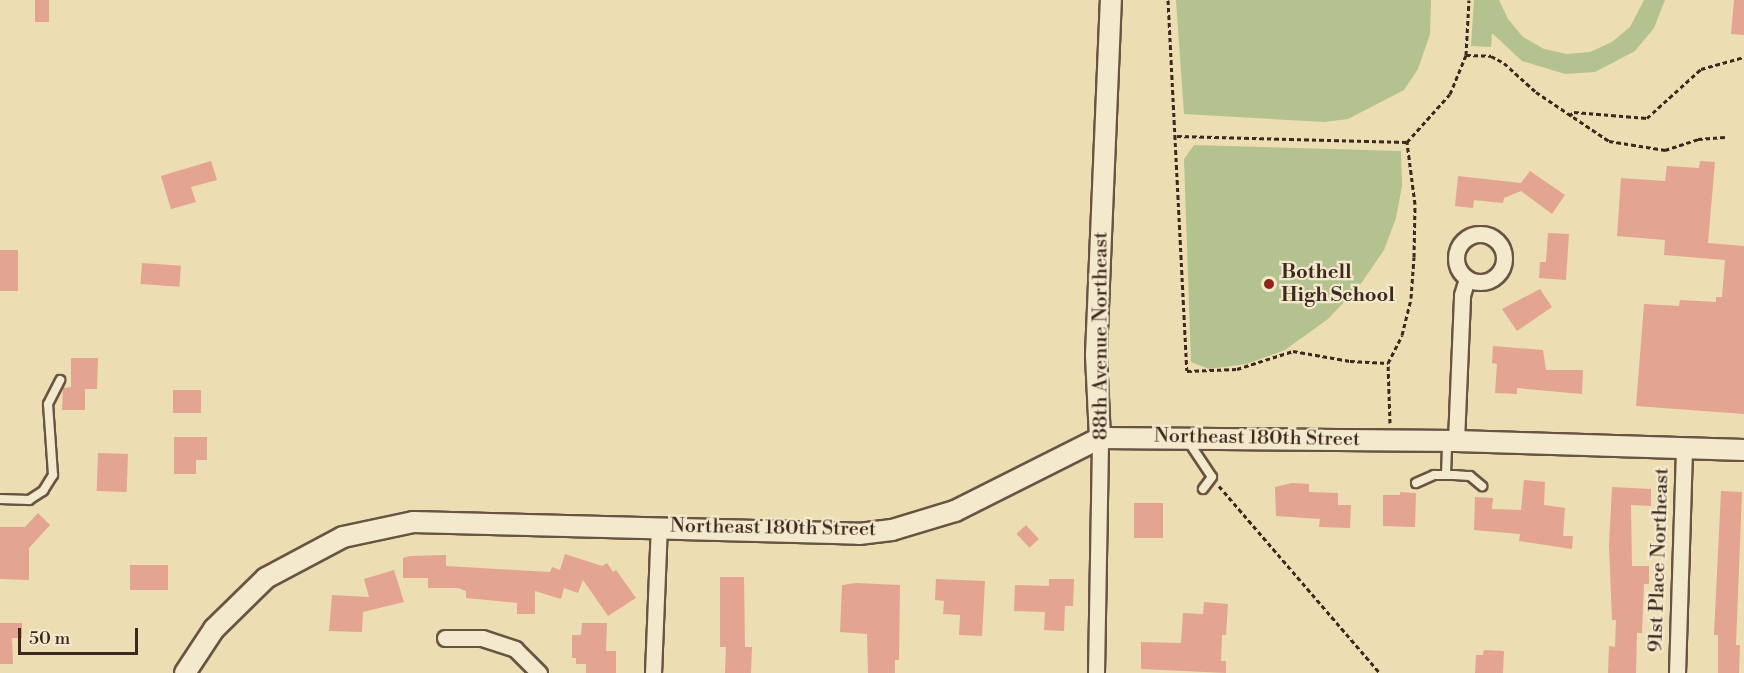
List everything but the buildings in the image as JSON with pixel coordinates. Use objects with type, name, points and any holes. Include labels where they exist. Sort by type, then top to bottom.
[{"type":"street","name":"88th Avenue Northeast","points":[[1096,673],[1100,438],[1096,355],[1111,0]]},
{"type":"street","points":[[1451,441],[1462,295],[1467,279]]},
{"type":"street","name":"Northeast 180th Street","points":[[185,673],[214,629],[266,578],[343,537],[379,527],[447,520],[859,534],[926,523],[1100,438],[1451,441],[1744,450]]},
{"type":"street","name":"91st Place Northeast","points":[[1677,673],[1684,449]]},
{"type":"street","points":[[653,673],[659,526]]},
{"type":"street","points":[[445,638],[482,638],[515,649],[540,673]]},
{"type":"lane","points":[[0,500],[29,500],[43,491],[53,475],[48,404],[60,380]]},
{"type":"lane","points":[[1185,437],[1212,477],[1203,489]]},
{"type":"lane","points":[[1446,475],[1451,441]]},
{"type":"lane","points":[[1416,483],[1446,475],[1470,476],[1482,486]]},
{"type":"path","points":[[1168,0],[1177,136],[1174,162],[1187,371],[1237,369],[1293,351],[1350,362],[1388,363]]},
{"type":"path","points":[[1390,440],[1388,363],[1402,335],[1412,298],[1415,204],[1407,142],[1450,94],[1466,55],[1469,0]]},
{"type":"path","points":[[1466,55],[1491,56],[1504,63],[1569,116],[1609,141],[1648,150],[1665,150],[1698,139],[1725,137]]},
{"type":"path","points":[[1569,116],[1574,112],[1647,118],[1701,69],[1744,57]]},
{"type":"path","points":[[1177,136],[1407,142]]},
{"type":"path","points":[[1212,477],[1380,673]]},
{"type":"green space","points":[[1176,0],[1431,0],[1430,34],[1418,69],[1404,90],[1348,119],[1324,122],[1184,114]]},
{"type":"green space","points":[[1474,0],[1499,0],[1508,19],[1523,37],[1544,49],[1567,54],[1590,52],[1612,42],[1630,27],[1644,0],[1665,0],[1654,28],[1635,51],[1595,72],[1565,74],[1522,61],[1492,33],[1491,47],[1471,46]]},
{"type":"green space","points":[[1194,145],[1401,151],[1402,186],[1396,218],[1384,250],[1360,285],[1328,319],[1285,350],[1246,364],[1209,369],[1191,362],[1184,159]]},
{"type":"place","name":"Bothell High School","points":[[1269,284]]}]
